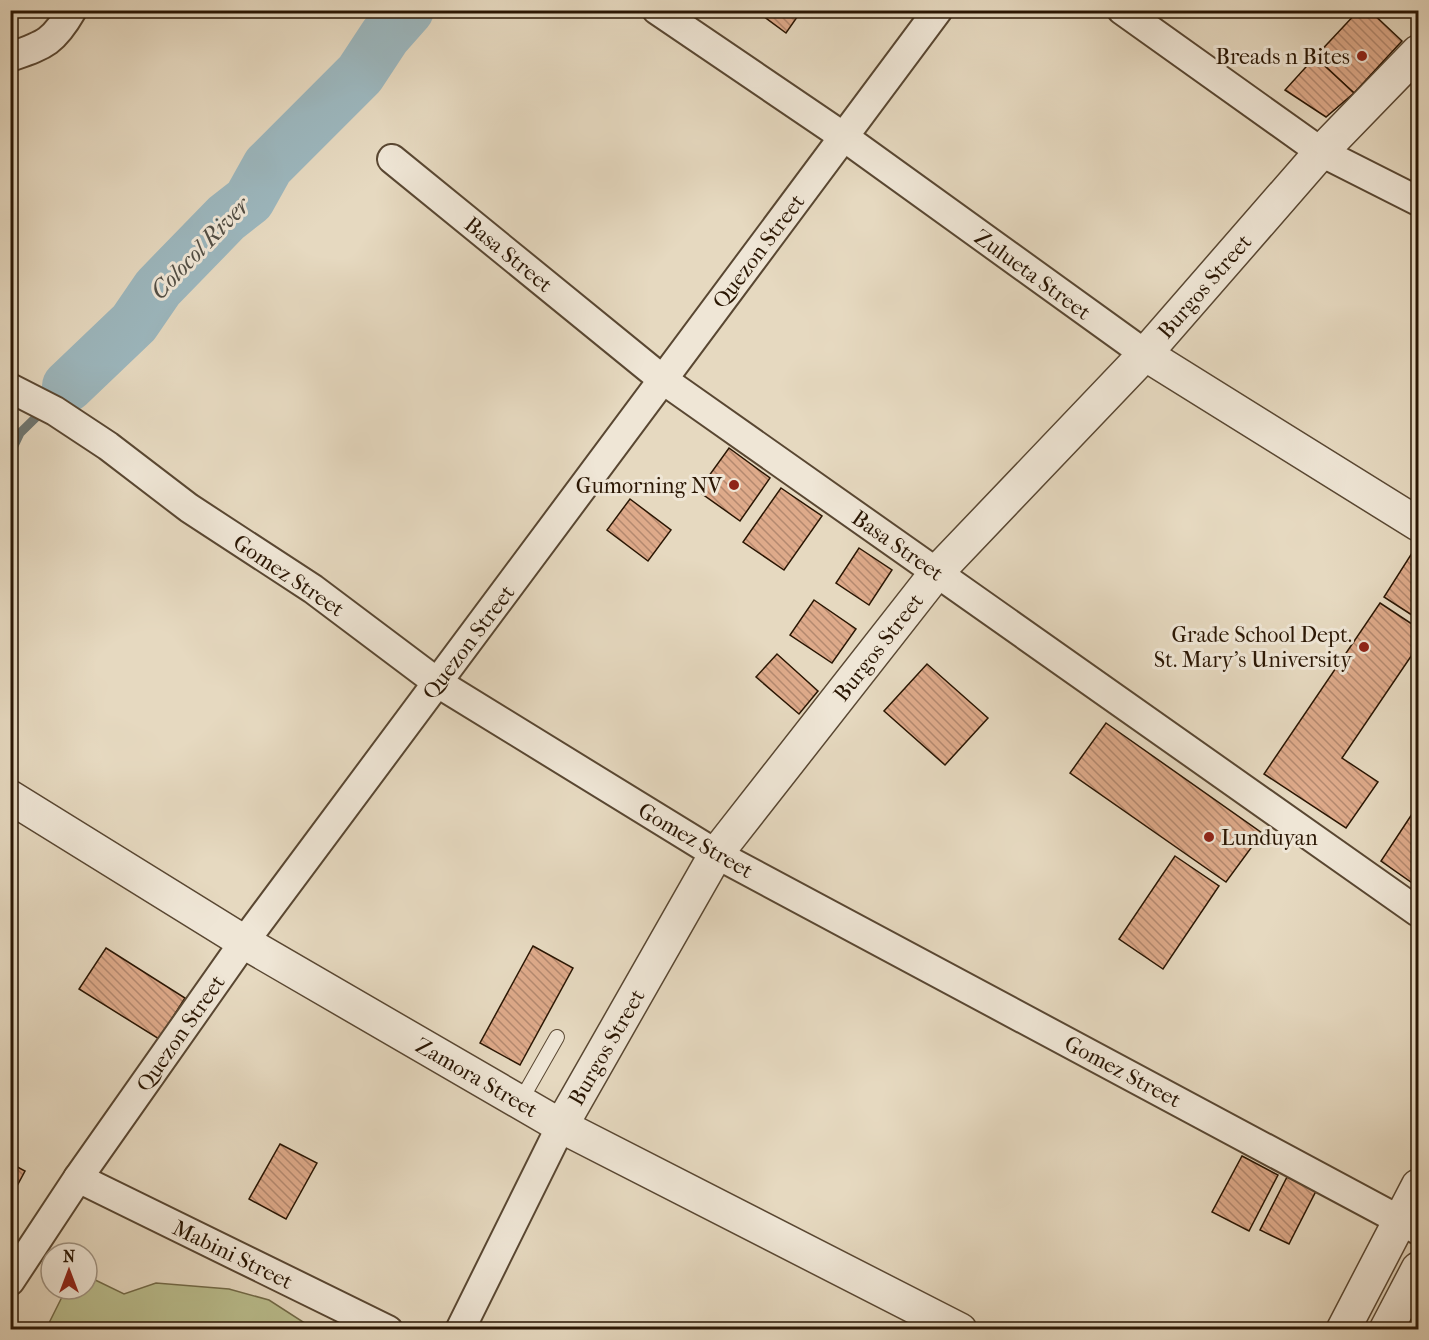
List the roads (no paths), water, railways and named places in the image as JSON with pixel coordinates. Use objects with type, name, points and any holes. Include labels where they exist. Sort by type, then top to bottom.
[{"type":"street","points":[[10,57],[34,51],[51,41],[72,10]]},
{"type":"street","name":"Zulueta Street","points":[[657,10],[844,137],[1145,354],[1419,524]]},
{"type":"street","name":"Quezon Street","points":[[10,1281],[78,1178],[244,942],[938,10]]},
{"type":"street","points":[[1122,10],[1321,152],[1419,201]]},
{"type":"street","name":"Burgos Street","points":[[460,1329],[561,1126],[716,854],[937,572],[1145,354],[1321,152],[1419,52]]},
{"type":"street","name":"Basa Street","points":[[392,159],[662,379],[1419,912]]},
{"type":"street","name":"Gomez Street","points":[[19,393],[55,411],[108,446],[189,508],[313,589],[438,683],[716,854],[1410,1225]]},
{"type":"street","name":"Zamora Street","points":[[10,797],[244,942],[561,1126],[960,1329]]},
{"type":"street","name":"Mabini Street","points":[[78,1178],[388,1329]]},
{"type":"street","points":[[1343,1329],[1410,1225],[1419,1185]]},
{"type":"street","points":[[1386,1329],[1419,1269]]},
{"type":"lane","points":[[520,1102],[557,1037]]},
{"type":"waterway","name":"Colocol River","points":[[68,386],[134,323],[158,288],[226,218],[249,200],[268,166],[360,74],[385,36],[408,10]]},
{"type":"waterway","name":"Colocol River","points":[[10,454],[20,433],[68,386]]},
{"type":"place","name":"Breads n Bites","points":[[1362,56]]},
{"type":"place","name":"Gumorning NV","points":[[734,485]]},
{"type":"place","name":"Grade School Dept. St. Mary's University","points":[[1364,647]]},
{"type":"place","name":"Lunduyan","points":[[1209,837]]}]
